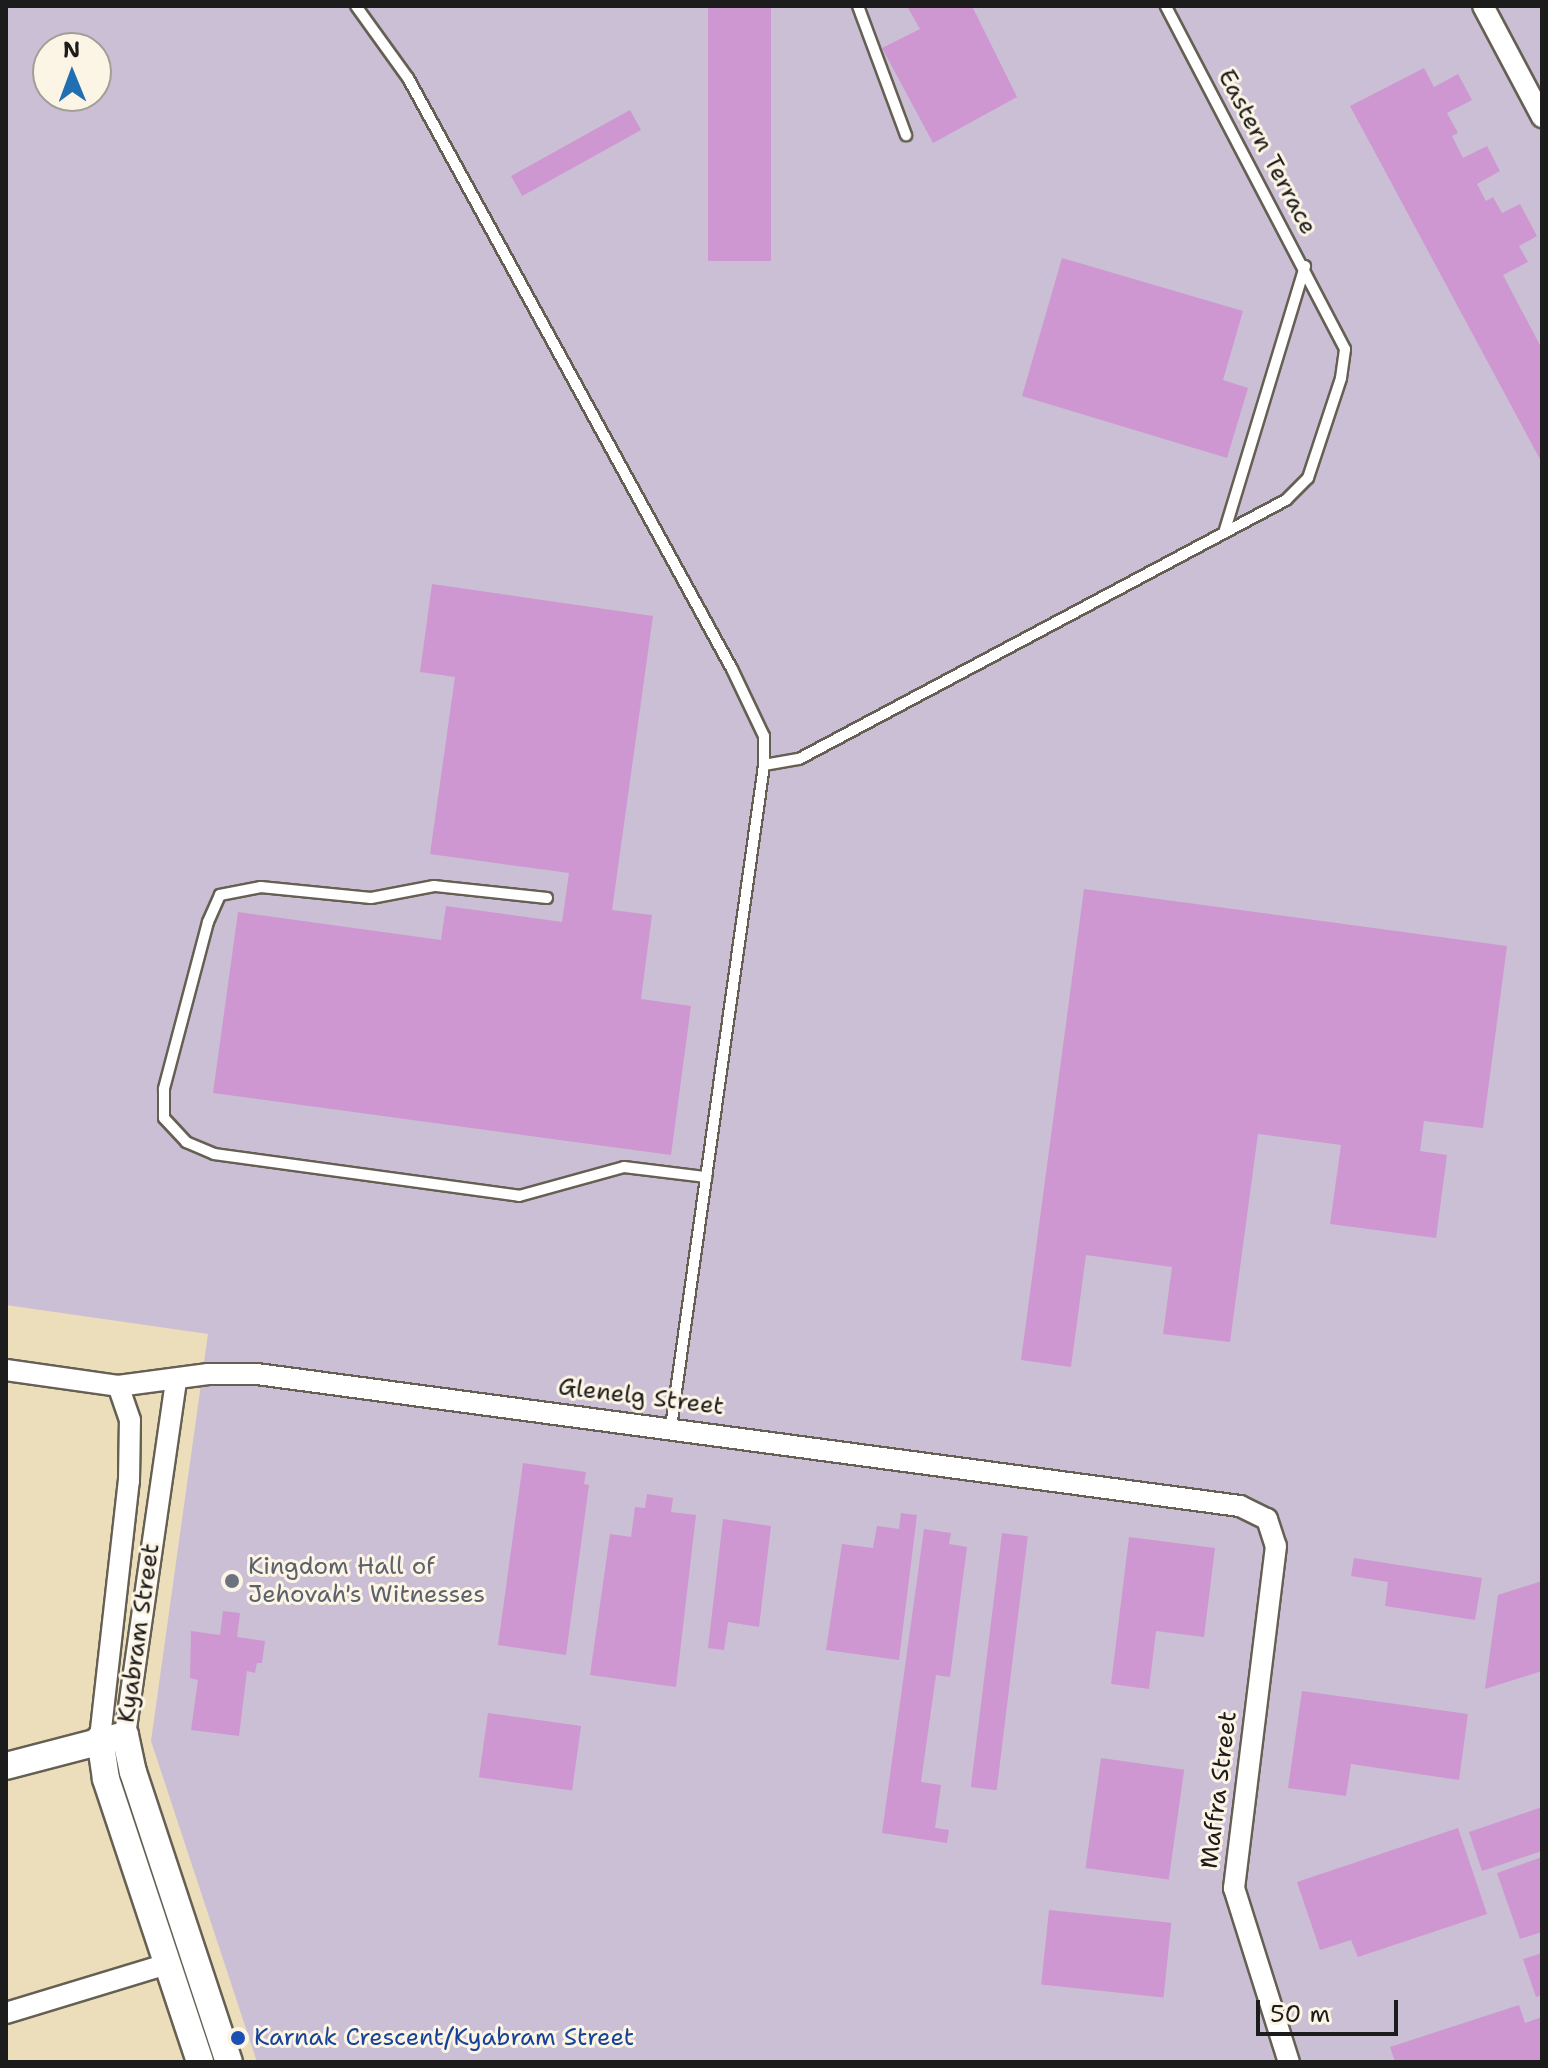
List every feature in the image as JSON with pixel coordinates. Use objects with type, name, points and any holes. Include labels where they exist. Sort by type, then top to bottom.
[{"type":"street","points":[[1483,6],[1542,117]]},
{"type":"street","name":"Glenelg Street","points":[[6,1370],[118,1386],[176,1382],[208,1374],[257,1374],[671,1427],[1240,1506],[1267,1519]]},
{"type":"street","name":"Kyabram Street","points":[[176,1382],[106,1779],[200,2062]]},
{"type":"street","name":"Kyabram Street","points":[[118,1386],[130,1420],[113,1736],[133,1772],[229,2062]]},
{"type":"street","name":"Maffra Street","points":[[1267,1519],[1276,1546],[1234,1888],[1289,2062]]},
{"type":"street","points":[[6,1766],[113,1736]]},
{"type":"street","points":[[6,2013],[167,1964]]},
{"type":"lane","points":[[356,6],[408,78],[758,718],[764,736],[764,765],[671,1427]]},
{"type":"lane","points":[[858,6],[906,135]]},
{"type":"lane","name":"Eastern Terrace","points":[[764,765],[799,759],[1286,500],[1308,478],[1344,362],[1332,317],[1166,6]]},
{"type":"lane","points":[[1224,533],[1305,266]]},
{"type":"lane","points":[[547,898],[434,886],[371,898],[261,887],[220,895],[208,922],[164,1089],[164,1118],[186,1142],[214,1154],[519,1196],[624,1167],[706,1177]]},
{"type":"shaded area","points":[[6,6],[1542,6],[1542,2062],[257,2062],[151,1741],[208,1334],[6,1305]]},
{"type":"building","points":[[708,6],[771,6],[771,261],[708,261]]},
{"type":"building","points":[[907,6],[972,6],[1017,97],[933,143],[882,48],[920,29]]},
{"type":"building","points":[[1424,68],[1434,87],[1458,74],[1472,100],[1447,113],[1458,133],[1452,136],[1463,158],[1487,146],[1500,171],[1477,184],[1486,201],[1493,197],[1502,213],[1520,204],[1537,236],[1519,246],[1528,262],[1503,275],[1542,349],[1542,463],[1350,106]]},
{"type":"building","points":[[630,110],[641,130],[522,196],[511,176]]},
{"type":"building","points":[[1062,258],[1243,311],[1223,380],[1248,388],[1227,458],[1022,396]]},
{"type":"building","points":[[432,584],[653,616],[612,910],[652,915],[641,999],[691,1006],[671,1155],[213,1093],[238,912],[441,940],[446,906],[562,922],[569,873],[430,854],[455,677],[420,672]]},
{"type":"building","points":[[1084,889],[1507,946],[1483,1128],[1424,1121],[1420,1151],[1447,1155],[1436,1238],[1330,1224],[1341,1145],[1258,1134],[1230,1342],[1163,1334],[1172,1267],[1086,1255],[1071,1367],[1021,1360]]},
{"type":"building","points":[[523,1463],[586,1472],[584,1484],[589,1485],[566,1655],[498,1645]]},
{"type":"building","points":[[647,1494],[673,1498],[671,1512],[696,1515],[676,1687],[590,1675],[610,1534],[631,1537],[635,1507],[645,1508]]},
{"type":"building","points":[[901,1513],[917,1515],[899,1660],[826,1650],[842,1544],[873,1548],[877,1526],[899,1529]]},
{"type":"building","points":[[723,1519],[771,1526],[759,1627],[728,1622],[724,1650],[708,1648]]},
{"type":"building","points":[[924,1529],[951,1533],[949,1544],[967,1547],[950,1677],[936,1675],[921,1782],[941,1785],[935,1828],[949,1830],[947,1843],[882,1833]]},
{"type":"building","points":[[1002,1533],[1028,1536],[997,1790],[971,1787]]},
{"type":"building","points":[[1129,1537],[1215,1548],[1204,1637],[1156,1631],[1149,1689],[1111,1684]]},
{"type":"building","points":[[1354,1558],[1482,1578],[1475,1620],[1385,1606],[1388,1582],[1351,1576]]},
{"type":"building","points":[[1542,1581],[1542,1671],[1485,1689],[1498,1595]]},
{"type":"building","points":[[223,1611],[240,1613],[237,1637],[265,1641],[262,1663],[257,1663],[255,1673],[247,1671],[239,1736],[191,1730],[198,1680],[190,1678],[191,1631],[220,1635]]},
{"type":"building","points":[[1302,1691],[1468,1714],[1459,1780],[1351,1764],[1346,1796],[1288,1788]]},
{"type":"building","points":[[488,1713],[581,1726],[572,1790],[479,1777]]},
{"type":"building","points":[[1101,1758],[1184,1770],[1169,1880],[1086,1868]]},
{"type":"building","points":[[1542,1807],[1542,1851],[1482,1871],[1469,1832]]},
{"type":"building","points":[[1458,1828],[1487,1914],[1358,1957],[1351,1940],[1320,1950],[1297,1882]]},
{"type":"building","points":[[1542,1857],[1542,1932],[1520,1939],[1497,1873]]},
{"type":"building","points":[[1049,1910],[1171,1923],[1163,1997],[1041,1985]]},
{"type":"building","points":[[1542,1953],[1542,1995],[1536,1997],[1523,1959]]},
{"type":"building","points":[[1519,2005],[1525,2023],[1542,2017],[1542,2062],[1395,2062],[1390,2047]]},
{"type":"place","name":"Kingdom Hall of Jehovah's Witnesses","points":[[232,1581]]},
{"type":"place","name":"Karnak Crescent/Kyabram Street","points":[[238,2038]]}]
